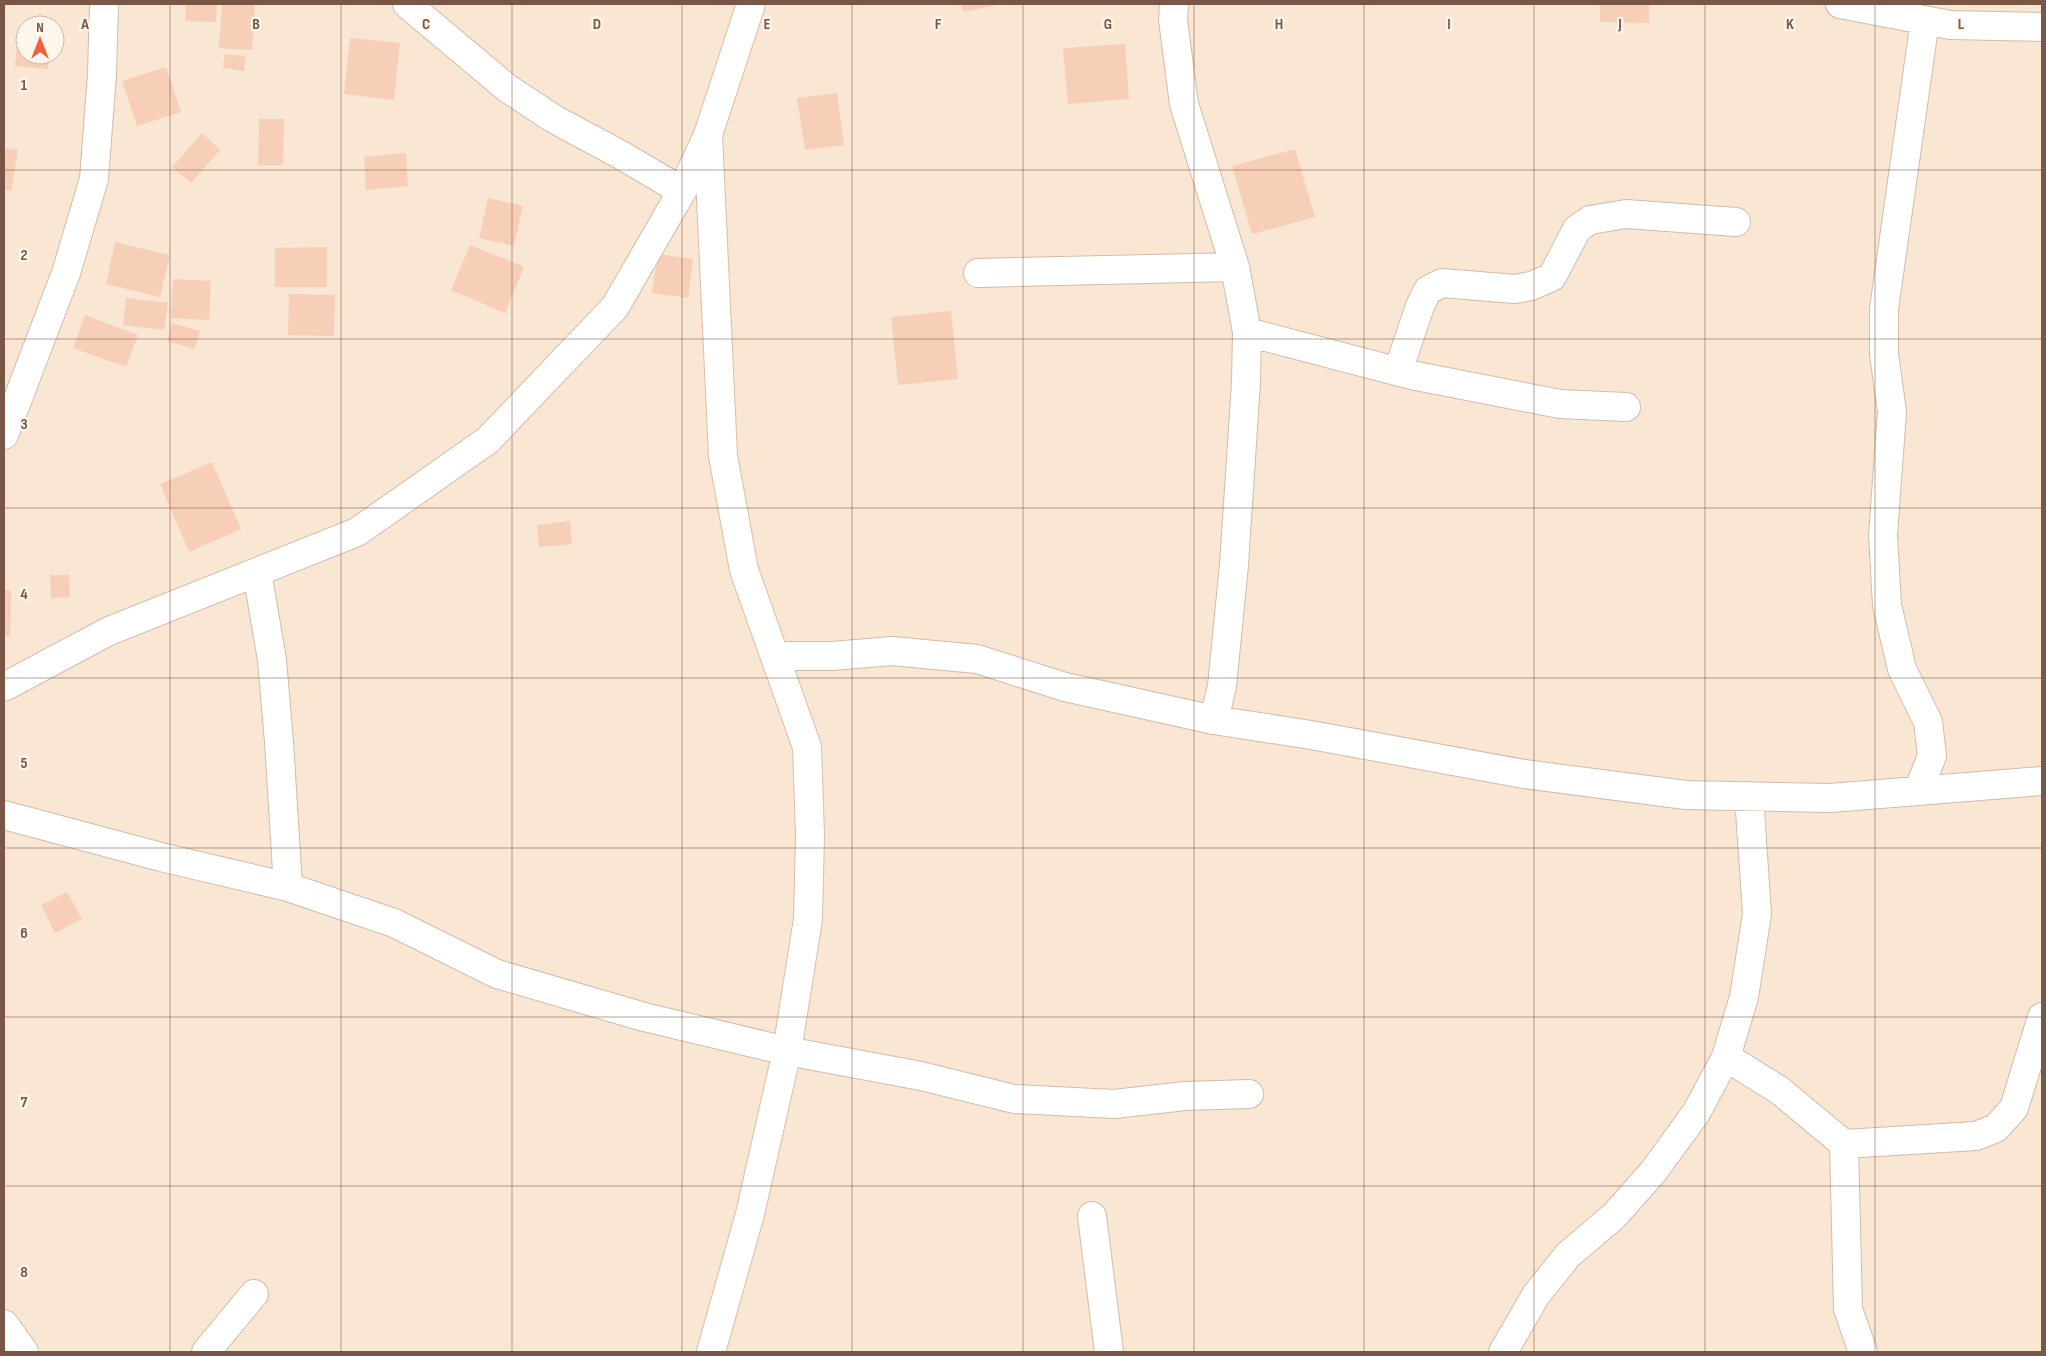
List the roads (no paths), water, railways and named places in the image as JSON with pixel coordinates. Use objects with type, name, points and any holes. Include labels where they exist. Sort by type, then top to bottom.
[{"type":"street","points":[[4,435],[66,273],[94,179],[102,74],[104,4]]},
{"type":"street","points":[[407,4],[506,88],[554,119],[682,191]]},
{"type":"street","points":[[4,687],[109,631],[357,532],[488,440],[616,307],[682,191],[708,135],[751,4]]},
{"type":"street","points":[[1174,4],[1173,20],[1184,104],[1235,267],[1247,332],[1246,382],[1234,565],[1222,686],[1214,720]]},
{"type":"street","points":[[1840,4],[1950,25],[2042,27]]},
{"type":"street","points":[[1918,791],[1932,756],[1928,722],[1902,669],[1887,605],[1883,535],[1892,412],[1884,354],[1884,309],[1925,20]]},
{"type":"street","points":[[708,135],[723,456],[744,570],[806,747],[810,835],[808,919],[787,1051],[750,1214],[712,1352]]},
{"type":"street","points":[[1398,371],[1420,306],[1428,290],[1442,283],[1515,289],[1531,286],[1552,277],[1577,229],[1590,220],[1626,214],[1736,222]]},
{"type":"street","points":[[978,273],[1235,267]]},
{"type":"street","points":[[1247,332],[1398,371],[1560,404],[1626,407]]},
{"type":"street","points":[[257,572],[272,660],[288,888]]},
{"type":"street","points":[[775,656],[832,656],[892,651],[977,659],[1065,687],[1214,720],[1312,735],[1524,774],[1686,795],[1830,798],[2041,779]]},
{"type":"street","points":[[1503,1352],[1536,1295],[1568,1255],[1614,1216],[1652,1172],[1696,1114],[1726,1057],[1744,997],[1757,914],[1749,796]]},
{"type":"street","points":[[4,814],[161,857],[288,888],[394,924],[497,974],[644,1017],[787,1051],[921,1076],[1014,1099],[1114,1104],[1185,1096],[1249,1094]]},
{"type":"street","points":[[1726,1057],[1778,1090],[1844,1144],[1976,1136],[1996,1128],[2014,1108],[2042,1017]]},
{"type":"street","points":[[1844,1144],[1848,1309],[1862,1352]]},
{"type":"street","points":[[1092,1216],[1109,1352]]},
{"type":"street","points":[[206,1352],[254,1294]]},
{"type":"street","points":[[4,1324],[24,1352]]}]
